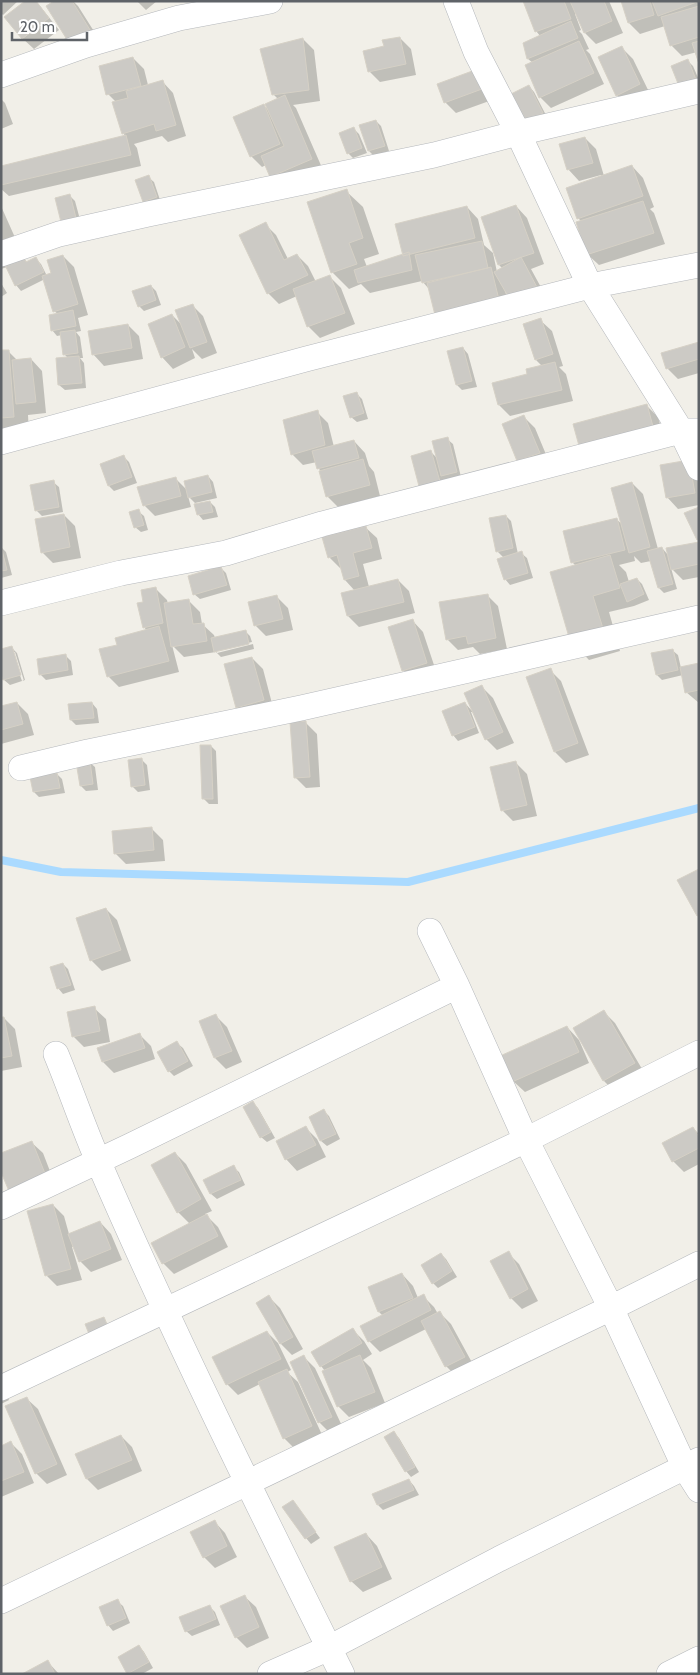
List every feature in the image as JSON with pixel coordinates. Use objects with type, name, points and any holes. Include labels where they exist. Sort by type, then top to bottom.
[{"type":"street","points":[[1,75],[86,45],[174,10],[270,1]]},
{"type":"street","points":[[456,1],[476,52],[518,133],[590,286],[690,431],[699,468]]},
{"type":"street","points":[[1,254],[59,234],[434,155],[518,133],[699,92]]},
{"type":"street","points":[[1,442],[306,359],[590,286],[699,265]]},
{"type":"street","points":[[1,603],[121,573],[226,553],[322,524],[690,431]]},
{"type":"street","points":[[21,768],[88,752],[301,708],[699,618]]},
{"type":"street","points":[[430,931],[457,986],[526,1140],[692,1464],[699,1490]]},
{"type":"street","points":[[1,1207],[457,986]]},
{"type":"street","points":[[4,1380],[166,1311],[526,1140],[699,1053]]},
{"type":"street","points":[[56,1054],[98,1161],[166,1311],[247,1484],[342,1674]]},
{"type":"street","points":[[1,1601],[247,1484],[699,1264]]},
{"type":"street","points":[[270,1674],[329,1648],[499,1559],[692,1464]]},
{"type":"street","points":[[669,1674],[699,1659]]},
{"type":"building","points":[[25,1],[36,1],[49,18],[22,39],[4,17]]},
{"type":"building","points":[[54,1],[72,1],[92,33],[71,46],[46,6]]},
{"type":"building","points":[[523,1],[564,1],[571,19],[535,32]]},
{"type":"building","points":[[570,1],[604,1],[612,21],[584,33]]},
{"type":"building","points":[[621,1],[650,1],[654,15],[628,23]]},
{"type":"building","points":[[652,1],[696,1],[697,2],[658,16]]},
{"type":"building","points":[[699,6],[699,37],[670,46],[661,17]]},
{"type":"building","points":[[571,21],[578,38],[527,59],[523,43]]},
{"type":"building","points":[[400,37],[406,64],[368,72],[363,51],[384,46],[382,40]]},
{"type":"building","points":[[303,38],[309,90],[272,95],[260,49]]},
{"type":"building","points":[[579,41],[594,73],[539,98],[525,65]]},
{"type":"building","points":[[699,41],[699,64],[692,43]]},
{"type":"building","points":[[622,46],[640,84],[616,96],[598,57]]},
{"type":"building","points":[[133,57],[141,86],[106,95],[99,66]]},
{"type":"building","points":[[688,59],[698,85],[681,91],[671,66]]},
{"type":"building","points":[[475,70],[482,89],[444,103],[437,84]]},
{"type":"building","points":[[163,80],[176,125],[156,131],[154,124],[122,134],[112,102],[128,98],[126,91]]},
{"type":"building","points":[[529,85],[543,113],[525,122],[511,94]]},
{"type":"building","points":[[285,95],[312,159],[270,177],[261,156],[284,146],[265,104]]},
{"type":"building","points":[[264,104],[280,144],[250,157],[233,117]]},
{"type":"building","points":[[376,120],[385,146],[368,151],[359,125]]},
{"type":"building","points":[[354,127],[362,148],[347,154],[339,133]]},
{"type":"building","points":[[126,135],[131,155],[1,185],[1,166]]},
{"type":"building","points":[[585,137],[593,163],[567,170],[559,144]]},
{"type":"building","points":[[632,165],[643,196],[577,219],[566,188]]},
{"type":"building","points":[[149,175],[157,197],[143,202],[135,180]]},
{"type":"building","points":[[347,189],[363,238],[349,243],[357,264],[331,273],[307,202]]},
{"type":"building","points":[[70,194],[77,222],[62,226],[55,198]]},
{"type":"building","points":[[643,201],[654,233],[586,255],[576,222]]},
{"type":"building","points":[[516,205],[534,253],[498,265],[481,217]]},
{"type":"building","points":[[467,206],[475,238],[403,256],[395,224]]},
{"type":"building","points":[[266,222],[284,260],[297,254],[308,275],[267,294],[239,235]]},
{"type":"building","points":[[482,241],[488,268],[422,283],[415,255]]},
{"type":"building","points":[[409,252],[412,270],[358,283],[354,270]]},
{"type":"building","points":[[63,255],[78,304],[53,312],[42,276],[51,273],[47,260]]},
{"type":"building","points":[[23,256],[26,262],[36,257],[44,272],[15,286],[5,265]]},
{"type":"building","points":[[521,257],[539,291],[513,305],[494,272]]},
{"type":"building","points":[[491,267],[500,304],[436,319],[427,283]]},
{"type":"building","points":[[330,275],[345,313],[307,327],[293,289]]},
{"type":"building","points":[[151,285],[156,300],[138,307],[132,291]]},
{"type":"building","points":[[193,304],[207,342],[190,348],[175,310]]},
{"type":"building","points":[[73,310],[76,326],[51,331],[49,315]]},
{"type":"building","points":[[172,314],[185,347],[161,358],[148,324]]},
{"type":"building","points":[[541,318],[553,354],[535,360],[523,324]]},
{"type":"building","points":[[128,324],[132,348],[92,355],[88,331]]},
{"type":"building","points":[[75,330],[78,353],[63,355],[60,332]]},
{"type":"building","points":[[699,342],[699,359],[666,369],[661,353]]},
{"type":"building","points":[[463,347],[472,381],[456,385],[447,351]]},
{"type":"building","points":[[1,350],[9,350],[14,417],[1,418]]},
{"type":"building","points":[[79,356],[82,383],[58,385],[56,358]]},
{"type":"building","points":[[31,358],[36,402],[16,404],[12,360]]},
{"type":"building","points":[[555,362],[562,390],[498,405],[492,383],[527,374],[526,369]]},
{"type":"building","points":[[357,392],[364,413],[350,418],[343,396]]},
{"type":"building","points":[[647,404],[655,434],[581,453],[573,424]]},
{"type":"building","points":[[318,410],[325,445],[291,455],[283,420]]},
{"type":"building","points":[[524,415],[540,453],[517,461],[502,424]]},
{"type":"building","points":[[448,437],[457,472],[441,476],[432,441]]},
{"type":"building","points":[[354,440],[359,458],[317,469],[312,451]]},
{"type":"building","points":[[431,450],[441,485],[420,490],[411,456]]},
{"type":"building","points":[[124,455],[132,477],[108,486],[100,464]]},
{"type":"building","points":[[363,459],[370,485],[326,497],[319,471]]},
{"type":"building","points":[[689,460],[695,493],[666,498],[660,465]]},
{"type":"building","points":[[208,475],[212,492],[188,498],[184,481]]},
{"type":"building","points":[[176,477],[181,496],[143,506],[137,487]]},
{"type":"building","points":[[54,480],[59,507],[35,511],[30,485]]},
{"type":"building","points":[[632,482],[650,547],[629,553],[611,488]]},
{"type":"building","points":[[210,501],[213,512],[197,515],[194,504]]},
{"type":"building","points":[[699,507],[699,539],[697,540],[684,513]]},
{"type":"building","points":[[139,509],[144,525],[134,528],[129,512]]},
{"type":"building","points":[[64,514],[70,547],[41,553],[35,519]]},
{"type":"building","points":[[506,515],[513,548],[496,552],[489,518]]},
{"type":"building","points":[[617,518],[625,550],[571,563],[563,531]]},
{"type":"building","points":[[366,526],[372,548],[353,553],[359,576],[344,580],[337,555],[328,558],[322,537]]},
{"type":"building","points":[[699,542],[699,564],[671,570],[666,548]]},
{"type":"building","points":[[1,546],[7,570],[1,571]]},
{"type":"building","points":[[662,547],[673,584],[658,588],[647,551]]},
{"type":"building","points":[[522,551],[528,573],[504,580],[497,559]]},
{"type":"building","points":[[610,555],[620,588],[593,596],[605,635],[571,644],[550,572]]},
{"type":"building","points":[[221,566],[227,585],[193,595],[188,576]]},
{"type":"building","points":[[637,578],[644,594],[627,602],[620,584]]},
{"type":"building","points":[[398,579],[404,602],[347,616],[341,593]]},
{"type":"building","points":[[156,587],[163,623],[143,628],[137,603],[143,602],[141,590]]},
{"type":"building","points":[[488,594],[496,638],[468,644],[466,636],[446,640],[439,602]]},
{"type":"building","points":[[277,595],[283,619],[254,626],[248,602]]},
{"type":"building","points":[[189,599],[193,624],[204,623],[207,641],[171,647],[164,603]]},
{"type":"building","points":[[413,619],[427,663],[402,671],[388,627]]},
{"type":"building","points":[[159,626],[169,661],[107,677],[99,649],[117,645],[115,638]]},
{"type":"building","points":[[246,630],[249,644],[214,652],[211,638]]},
{"type":"building","points":[[12,646],[21,675],[3,680],[1,674],[1,649]]},
{"type":"building","points":[[673,649],[678,670],[656,675],[651,653]]},
{"type":"building","points":[[66,654],[68,670],[39,675],[37,659]]},
{"type":"building","points":[[252,657],[264,700],[236,708],[224,664]]},
{"type":"building","points":[[699,663],[699,690],[685,693],[680,667]]},
{"type":"building","points":[[551,668],[578,743],[554,752],[526,677]]},
{"type":"building","points":[[482,685],[503,732],[485,740],[464,693]]},
{"type":"building","points":[[17,702],[23,724],[1,730],[1,706]]},
{"type":"building","points":[[92,702],[94,718],[70,720],[68,704]]},
{"type":"building","points":[[465,702],[475,727],[452,736],[442,711]]},
{"type":"building","points":[[306,721],[310,777],[294,778],[290,722]]},
{"type":"building","points":[[200,745],[211,745],[213,799],[202,799]]},
{"type":"building","points":[[142,758],[145,785],[131,787],[128,760]]},
{"type":"building","points":[[90,761],[93,784],[80,786],[76,762]]},
{"type":"building","points":[[516,761],[527,805],[501,811],[490,767]]},
{"type":"building","points":[[57,773],[60,788],[33,792],[30,777]]},
{"type":"building","points":[[152,827],[154,850],[114,854],[112,831]]},
{"type":"building","points":[[699,869],[699,915],[697,916],[677,880]]},
{"type":"building","points":[[106,908],[121,950],[90,961],[76,918]]},
{"type":"building","points":[[63,963],[71,985],[57,989],[50,967]]},
{"type":"building","points":[[95,1006],[100,1031],[72,1037],[67,1012]]},
{"type":"building","points":[[604,1010],[635,1063],[603,1081],[573,1028]]},
{"type":"building","points":[[216,1014],[232,1051],[214,1058],[199,1021]]},
{"type":"building","points":[[1,1017],[4,1017],[12,1056],[1,1058]]},
{"type":"building","points":[[567,1026],[579,1052],[512,1082],[500,1056]]},
{"type":"building","points":[[140,1033],[145,1048],[102,1062],[97,1048]]},
{"type":"building","points":[[177,1041],[188,1061],[168,1072],[157,1052]]},
{"type":"building","points":[[253,1101],[271,1132],[260,1138],[243,1107]]},
{"type":"building","points":[[324,1109],[336,1134],[320,1141],[309,1117]]},
{"type":"building","points":[[306,1126],[316,1145],[285,1160],[276,1141]]},
{"type":"building","points":[[693,1127],[699,1137],[699,1148],[672,1162],[662,1143]]},
{"type":"building","points":[[32,1141],[48,1181],[11,1196],[1,1172],[1,1153]]},
{"type":"building","points":[[175,1152],[201,1199],[177,1213],[151,1165]]},
{"type":"building","points":[[234,1165],[241,1180],[210,1194],[203,1180]]},
{"type":"building","points":[[53,1204],[71,1269],[45,1276],[27,1211]]},
{"type":"building","points":[[207,1214],[218,1236],[162,1264],[151,1243]]},
{"type":"building","points":[[100,1221],[111,1249],[79,1262],[68,1234]]},
{"type":"building","points":[[509,1251],[528,1289],[510,1299],[490,1261]]},
{"type":"building","points":[[441,1253],[452,1271],[432,1284],[421,1265]]},
{"type":"building","points":[[402,1273],[413,1298],[378,1312],[368,1287]]},
{"type":"building","points":[[424,1294],[431,1310],[368,1342],[360,1326]]},
{"type":"building","points":[[269,1295],[293,1337],[280,1344],[256,1303]]},
{"type":"building","points":[[440,1311],[465,1357],[445,1367],[421,1321]]},
{"type":"building","points":[[104,1317],[112,1336],[93,1344],[85,1324]]},
{"type":"building","points":[[353,1328],[362,1343],[320,1367],[311,1352]]},
{"type":"building","points":[[267,1331],[281,1359],[226,1385],[212,1357]]},
{"type":"building","points":[[304,1355],[332,1417],[318,1423],[290,1362]]},
{"type":"building","points":[[360,1355],[375,1392],[337,1407],[322,1371]]},
{"type":"building","points":[[287,1369],[312,1426],[283,1439],[258,1382]]},
{"type":"building","points":[[27,1397],[57,1464],[35,1474],[5,1406]]},
{"type":"building","points":[[394,1431],[415,1467],[405,1472],[384,1437]]},
{"type":"building","points":[[121,1435],[132,1460],[86,1479],[75,1454]]},
{"type":"building","points":[[11,1441],[24,1472],[1,1481],[1,1446]]},
{"type":"building","points":[[409,1479],[414,1490],[377,1505],[372,1494]]},
{"type":"building","points":[[293,1500],[316,1532],[305,1539],[282,1507]]},
{"type":"building","points":[[215,1520],[227,1546],[203,1558],[190,1532]]},
{"type":"building","points":[[366,1533],[382,1567],[350,1582],[334,1547]]},
{"type":"building","points":[[245,1595],[259,1627],[235,1638],[220,1606]]},
{"type":"building","points":[[118,1599],[126,1618],[107,1626],[99,1607]]},
{"type":"building","points":[[210,1605],[216,1619],[185,1632],[179,1617]]},
{"type":"building","points":[[139,1645],[149,1662],[127,1674],[118,1657]]},
{"type":"building","points":[[48,1660],[55,1674],[22,1674]]},
{"type":"waterway","points":[[1,860],[61,872],[408,882],[699,808]]}]
